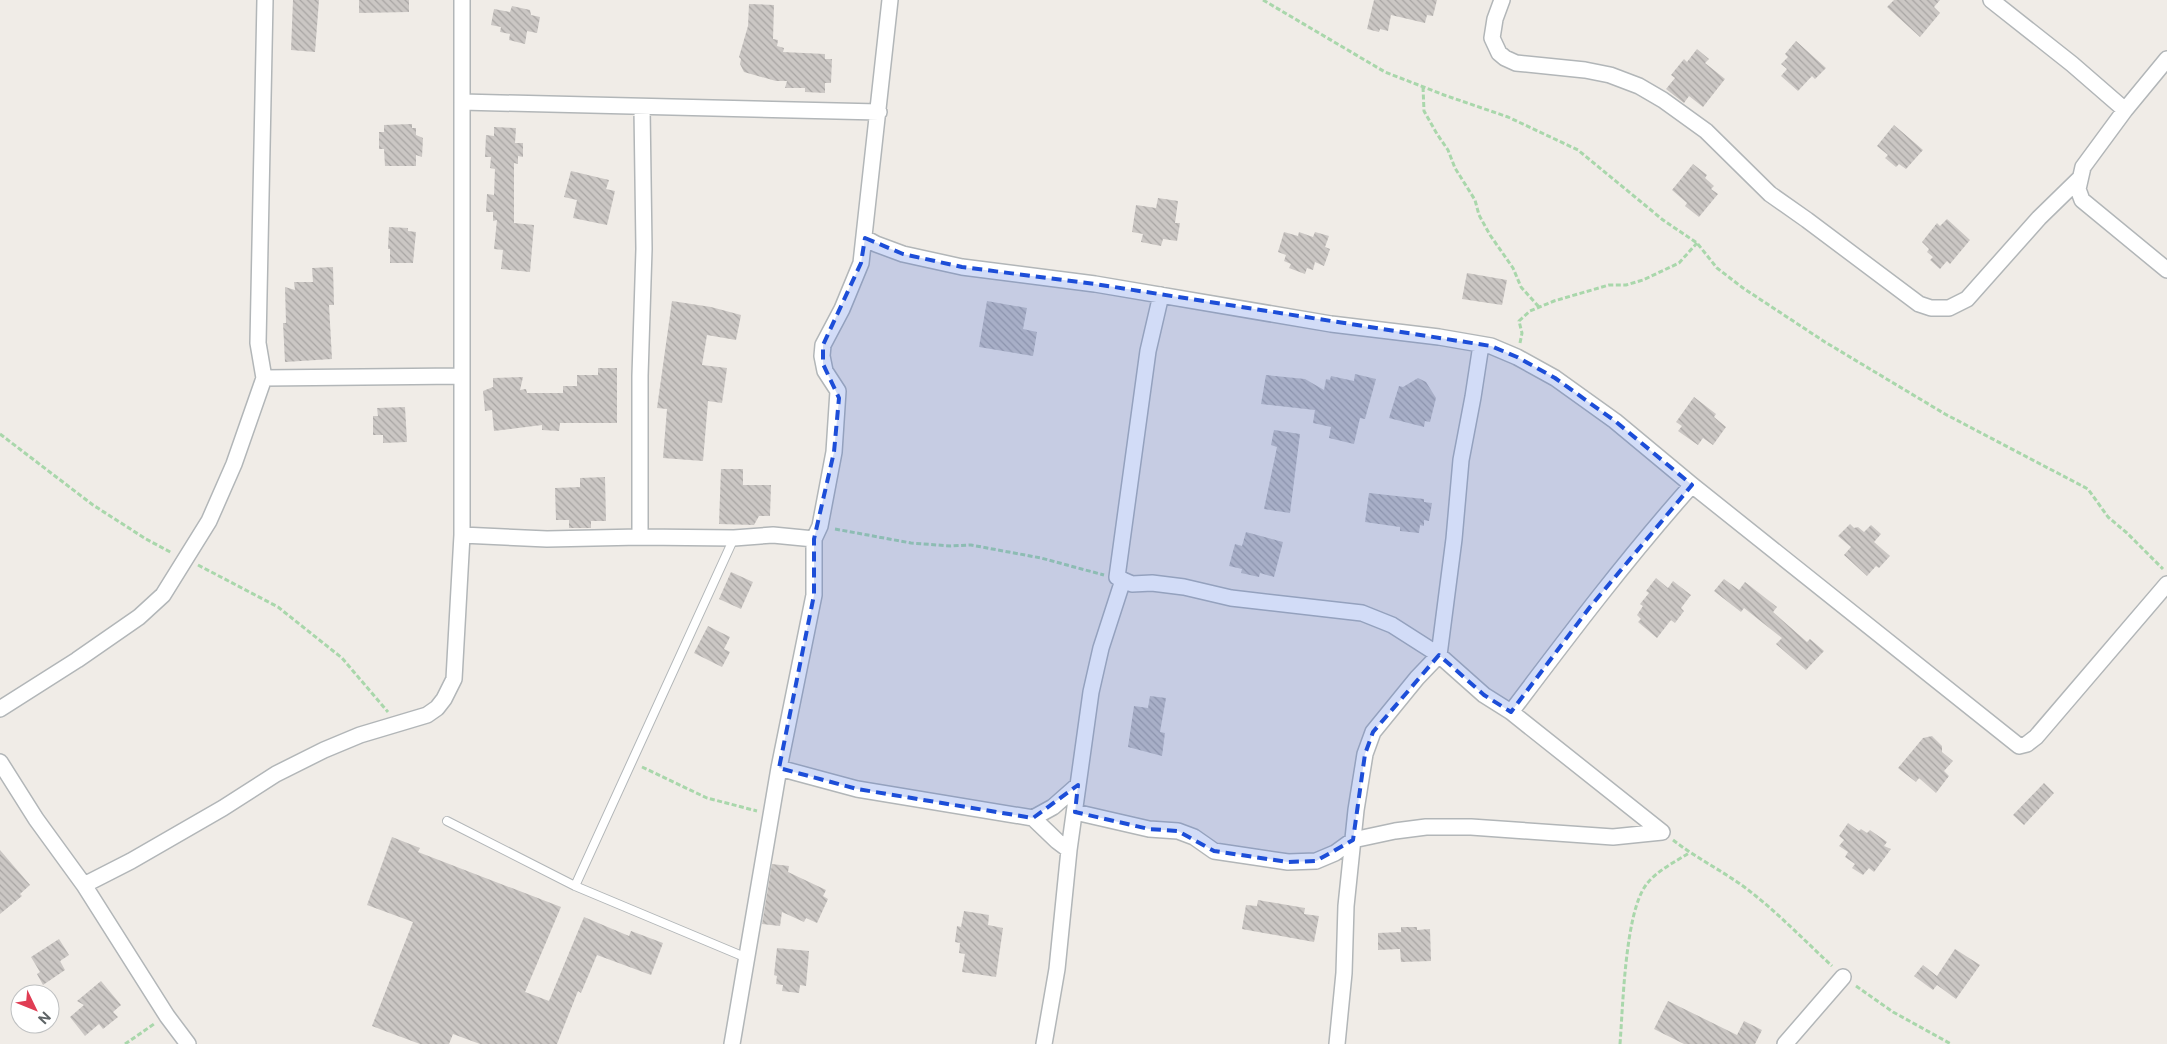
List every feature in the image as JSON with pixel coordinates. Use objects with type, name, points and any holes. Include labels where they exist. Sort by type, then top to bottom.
[{"type":"street","points":[[0,709],[77,660],[139,617],[163,595],[210,522],[224,489],[264,378],[258,343],[265,0]]},
{"type":"street","points":[[84,885],[131,861],[223,808],[276,774],[324,750],[360,735],[427,716],[437,708],[454,680],[462,535],[462,0]]},
{"type":"street","points":[[732,1044],[779,768],[814,595],[817,532],[834,452],[839,398],[838,391],[822,364],[823,345],[842,309],[861,262],[890,0]]},
{"type":"street","points":[[1502,0],[1495,19],[1492,38],[1499,54],[1516,63],[1585,70],[1610,75],[1639,86],[1664,100],[1706,131],[1770,194],[1919,304],[1931,308],[1949,308],[1967,299],[2039,218],[2079,179]]},
{"type":"street","points":[[1991,0],[2072,64],[2125,110]]},
{"type":"street","points":[[2167,59],[2125,110],[2083,167],[2078,189],[2082,200],[2167,270]]},
{"type":"street","points":[[462,102],[642,108],[879,112]]},
{"type":"street","points":[[640,537],[640,385],[644,249],[642,108]]},
{"type":"street","points":[[865,238],[903,254],[962,267],[1161,295],[1322,323],[1430,336],[1491,346],[1516,357],[1555,378],[1595,407],[2019,746],[2027,744],[2036,737],[2066,704],[2123,633],[2167,584]]},
{"type":"street","points":[[1044,1044],[1057,969],[1069,850],[1091,692],[1120,578],[1148,351],[1161,295]]},
{"type":"street","points":[[1337,1044],[1344,972],[1346,906],[1356,810],[1365,754],[1373,732],[1417,678],[1439,655],[1453,548],[1461,460],[1473,397],[1480,345]]},
{"type":"street","points":[[264,378],[461,376]]},
{"type":"street","points":[[1511,712],[1590,607],[1651,531],[1692,485]]},
{"type":"street","points":[[462,535],[547,539],[640,537],[734,538],[817,532]]},
{"type":"street","points":[[1120,578],[1132,584],[1152,583],[1184,587],[1231,598],[1362,613],[1392,625],[1439,655],[1484,695],[1511,712],[1662,832]]},
{"type":"street","points":[[0,762],[36,819],[84,885],[167,1016],[188,1044]]},
{"type":"street","points":[[779,768],[856,789],[1033,818],[1069,850]]},
{"type":"street","points":[[1033,818],[1053,807],[1078,785]]},
{"type":"street","points":[[1075,812],[1149,829],[1178,831],[1194,837],[1214,850],[1288,862],[1316,861],[1335,853],[1353,840],[1426,827],[1471,827],[1613,838],[1662,832]]},
{"type":"street","points":[[1785,1044],[1843,977]]},
{"type":"lane","points":[[575,886],[630,762],[734,538]]},
{"type":"lane","points":[[447,821],[575,886],[747,958]]},
{"type":"path","points":[[1263,0],[1364,61],[1423,87],[1508,116],[1578,150],[1663,220],[1697,243],[1717,268],[1826,342],[1946,414],[2079,483],[2092,493],[2108,517],[2167,573]]},
{"type":"path","points":[[1423,87],[1424,111],[1475,200],[1482,221],[1513,268],[1521,287],[1539,307]]},
{"type":"path","points":[[1516,357],[1522,333],[1519,321],[1530,311],[1554,301],[1609,286],[1626,285],[1643,280],[1679,263],[1697,243]]},
{"type":"path","points":[[0,434],[93,505],[146,539],[278,607],[342,658],[399,725]]},
{"type":"path","points":[[817,532],[942,546],[970,545],[1041,558],[1094,573],[1120,578]]},
{"type":"path","points":[[630,762],[707,798],[771,816]]},
{"type":"path","points":[[1662,832],[1689,853],[1745,888],[1773,910],[1843,977],[1893,1012],[1951,1044]]},
{"type":"path","points":[[1620,1044],[1626,973],[1633,921],[1639,896],[1646,883],[1657,873],[1689,853]]},
{"type":"path","points":[[125,1044],[167,1016]]},
{"type":"highlighted area","points":[[865,238],[903,254],[962,267],[1095,284],[1491,346],[1517,357],[1555,378],[1615,421],[1692,485],[1590,607],[1511,712],[1484,695],[1439,655],[1373,732],[1365,754],[1353,840],[1316,861],[1288,862],[1214,851],[1178,831],[1149,829],[1075,812],[1078,785],[1033,818],[857,789],[779,768],[814,595],[814,539],[834,452],[839,398],[823,364],[823,345],[861,263]]},
{"type":"building","points":[[293,0],[319,0],[315,52],[291,50]]},
{"type":"building","points":[[359,0],[409,0],[409,12],[359,13]]},
{"type":"building","points":[[1374,0],[1437,0],[1433,16],[1427,15],[1425,23],[1391,15],[1388,31],[1380,29],[1379,32],[1367,29]]},
{"type":"building","points":[[1894,0],[1940,0],[1934,7],[1940,13],[1920,37],[1887,7]]},
{"type":"building","points":[[749,4],[774,5],[773,39],[778,40],[777,46],[784,48],[783,52],[825,54],[825,59],[832,59],[831,83],[825,83],[825,93],[805,92],[805,88],[785,88],[787,81],[776,81],[744,72],[739,57],[748,26]]},
{"type":"building","points":[[512,6],[530,10],[531,15],[540,17],[537,33],[527,31],[525,44],[509,40],[510,34],[500,32],[501,27],[491,25],[494,9],[510,12]]},
{"type":"building","points":[[1796,41],[1826,68],[1815,79],[1812,76],[1798,91],[1781,76],[1787,69],[1781,64],[1788,57],[1785,54]]},
{"type":"building","points":[[1697,49],[1709,59],[1705,63],[1725,79],[1703,107],[1689,96],[1684,103],[1666,89],[1675,78],[1671,75],[1684,59],[1687,62]]},
{"type":"building","points":[[412,124],[412,128],[416,128],[416,135],[423,138],[422,157],[416,155],[416,166],[385,166],[384,149],[379,149],[379,132],[384,132],[384,125]]},
{"type":"building","points":[[1894,125],[1923,150],[1906,169],[1899,164],[1896,167],[1885,158],[1888,155],[1877,146]]},
{"type":"building","points":[[494,127],[516,128],[515,143],[523,143],[523,157],[518,156],[518,164],[514,163],[514,223],[534,225],[530,272],[501,269],[503,250],[494,249],[497,220],[493,221],[493,212],[486,212],[487,194],[494,195],[495,169],[490,168],[491,157],[485,157],[486,135],[494,136]]},
{"type":"building","points":[[1693,164],[1707,175],[1705,178],[1714,186],[1711,189],[1718,194],[1699,217],[1685,206],[1687,203],[1672,190]]},
{"type":"building","points":[[571,171],[609,180],[606,189],[615,191],[607,225],[573,218],[577,200],[564,197]]},
{"type":"building","points":[[1158,198],[1178,201],[1175,223],[1180,223],[1177,241],[1163,239],[1161,246],[1141,242],[1143,234],[1132,232],[1136,205],[1156,208]]},
{"type":"building","points":[[1947,219],[1970,240],[1950,264],[1947,261],[1940,269],[1930,260],[1933,257],[1927,252],[1929,249],[1922,242],[1937,223],[1940,226]]},
{"type":"building","points":[[389,227],[408,228],[408,231],[416,232],[413,263],[390,263],[390,249],[388,249]]},
{"type":"building","points":[[1284,232],[1298,236],[1299,232],[1313,237],[1315,232],[1329,236],[1325,247],[1330,249],[1324,266],[1315,262],[1313,270],[1307,268],[1305,274],[1289,268],[1291,264],[1284,261],[1286,255],[1278,252]]},
{"type":"building","points":[[333,267],[334,305],[329,305],[332,359],[285,362],[283,323],[286,323],[285,287],[295,290],[294,282],[313,282],[312,268]]},
{"type":"building","points":[[1467,273],[1507,280],[1502,305],[1462,299]]},
{"type":"building","points":[[672,301],[711,307],[741,315],[736,340],[707,335],[702,365],[727,368],[722,403],[708,401],[703,461],[663,458],[667,409],[657,408]]},
{"type":"building","points":[[987,301],[1027,308],[1023,329],[1037,332],[1033,356],[979,347]]},
{"type":"building","points":[[598,368],[617,368],[617,423],[560,423],[559,431],[542,430],[542,425],[494,431],[492,410],[485,411],[483,391],[493,387],[493,378],[523,377],[520,390],[526,389],[527,393],[563,393],[563,386],[577,386],[577,375],[598,375]]},
{"type":"building","points":[[1355,374],[1376,379],[1365,419],[1360,418],[1354,444],[1329,438],[1331,427],[1313,423],[1315,410],[1261,404],[1266,375],[1305,379],[1324,390],[1326,379],[1330,380],[1331,376],[1354,381]]},
{"type":"building","points":[[1418,378],[1426,382],[1436,398],[1430,422],[1425,421],[1424,427],[1389,418],[1399,386],[1403,387]]},
{"type":"building","points":[[1694,397],[1716,414],[1714,417],[1726,427],[1713,445],[1703,438],[1698,445],[1678,431],[1682,426],[1676,422]]},
{"type":"building","points":[[405,407],[407,442],[383,443],[383,435],[373,435],[373,416],[378,416],[377,408]]},
{"type":"building","points":[[1274,430],[1300,434],[1290,513],[1264,509],[1277,447],[1271,445]]},
{"type":"building","points":[[721,469],[743,469],[743,485],[771,485],[770,516],[759,516],[754,525],[719,524]]},
{"type":"building","points":[[605,477],[606,521],[591,521],[591,528],[569,528],[569,520],[556,520],[555,488],[580,487],[580,478]]},
{"type":"building","points":[[1369,493],[1424,499],[1424,502],[1432,503],[1429,521],[1424,520],[1424,526],[1420,525],[1419,533],[1400,531],[1400,527],[1365,522]]},
{"type":"building","points":[[1850,524],[1864,532],[1871,525],[1881,534],[1874,542],[1890,556],[1879,568],[1876,566],[1867,576],[1844,555],[1851,547],[1838,536]]},
{"type":"building","points":[[1246,532],[1283,542],[1274,577],[1260,573],[1259,577],[1241,573],[1242,569],[1229,566],[1235,544],[1242,546]]},
{"type":"building","points":[[731,572],[753,582],[741,609],[719,599]]},
{"type":"building","points":[[1656,578],[1668,588],[1673,581],[1691,595],[1681,608],[1684,611],[1675,623],[1671,620],[1657,638],[1638,622],[1641,619],[1637,615],[1643,606],[1640,604],[1649,593],[1646,591]]},
{"type":"building","points":[[1724,579],[1739,590],[1745,582],[1777,607],[1773,612],[1807,642],[1810,639],[1824,651],[1806,670],[1776,644],[1782,638],[1744,608],[1741,612],[1714,591]]},
{"type":"building","points":[[708,626],[730,637],[724,649],[730,652],[722,667],[694,653]]},
{"type":"building","points":[[1150,696],[1166,698],[1160,732],[1165,733],[1162,756],[1128,747],[1134,706],[1148,708]]},
{"type":"building","points":[[1932,736],[1942,746],[1942,752],[1953,761],[1944,771],[1949,776],[1936,793],[1919,778],[1916,782],[1898,768],[1923,738]]},
{"type":"building","points":[[2044,783],[2054,793],[2024,825],[2013,815]]},
{"type":"building","points":[[1848,823],[1859,831],[1861,829],[1867,833],[1870,830],[1887,842],[1884,846],[1891,849],[1874,872],[1869,868],[1863,875],[1852,868],[1855,864],[1845,857],[1848,852],[1839,846],[1844,840],[1839,836]]},
{"type":"building","points":[[392,837],[420,848],[418,852],[561,907],[525,992],[549,1001],[584,917],[629,936],[631,931],[663,943],[651,975],[597,955],[581,993],[578,991],[557,1044],[480,1044],[453,1034],[449,1044],[420,1044],[372,1026],[413,922],[367,905]]},
{"type":"building","points":[[0,850],[30,885],[20,894],[22,896],[0,914]]},
{"type":"building","points":[[772,864],[789,866],[788,872],[826,890],[823,896],[828,899],[817,923],[806,918],[804,922],[782,912],[780,926],[762,924]]},
{"type":"building","points":[[1258,900],[1305,908],[1304,914],[1319,916],[1314,942],[1242,929],[1246,905],[1257,906]]},
{"type":"building","points":[[964,911],[989,915],[988,925],[1003,928],[996,977],[962,972],[965,954],[959,953],[960,943],[955,942],[957,926],[961,927]]},
{"type":"building","points":[[1401,927],[1417,927],[1417,930],[1430,929],[1431,961],[1401,962],[1400,949],[1378,950],[1378,933],[1401,932]]},
{"type":"building","points":[[59,939],[69,955],[60,961],[65,970],[44,984],[42,984],[37,974],[40,972],[31,957]]},
{"type":"building","points":[[777,948],[809,951],[806,986],[800,985],[799,993],[782,991],[783,985],[776,984],[777,976],[774,975]]},
{"type":"building","points":[[1955,949],[1980,965],[1956,999],[1937,985],[1933,990],[1914,976],[1923,965],[1937,976]]},
{"type":"building","points":[[101,981],[121,1005],[113,1012],[118,1017],[103,1029],[99,1024],[85,1036],[70,1017],[84,1005],[77,1001]]},
{"type":"building","points":[[1668,1001],[1737,1035],[1744,1021],[1762,1030],[1755,1044],[1684,1044],[1654,1029]]}]
